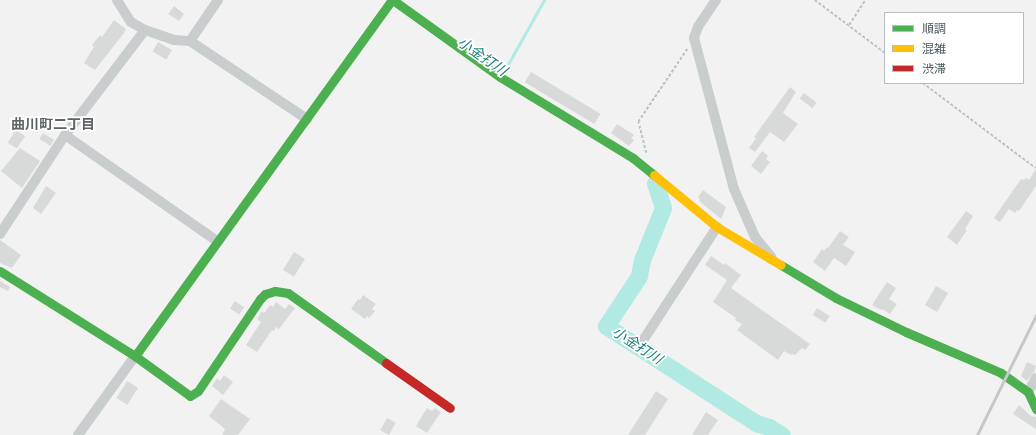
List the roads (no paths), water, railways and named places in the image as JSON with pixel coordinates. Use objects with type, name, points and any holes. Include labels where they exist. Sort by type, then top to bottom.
[{"type":"street","points":[[117,0],[131,22],[144,30],[174,40],[190,42],[307,119]]},
{"type":"street","points":[[190,42],[218,0]]},
{"type":"street","points":[[78,435],[392,0],[500,77],[633,158],[717,227],[843,302],[906,332],[1001,373],[1028,392],[1036,409]]},
{"type":"street","points":[[716,0],[698,27],[694,38],[734,189],[756,237],[776,263]]},
{"type":"street","points":[[0,234],[65,135],[144,30]]},
{"type":"street","points":[[65,135],[217,241]]},
{"type":"street","points":[[640,345],[717,227]]},
{"type":"street","points":[[0,271],[136,356],[190,396],[198,391],[260,299],[265,294],[275,291],[288,293],[450,408]]},
{"type":"street","points":[[1028,392],[1036,378]]},
{"type":"waterway","points":[[503,73],[544,0]]},
{"type":"waterway","name":"小金打川","points":[[655,183],[663,208],[642,260],[639,276],[606,326],[756,423],[769,427],[782,435]]},
{"type":"railway","points":[[977,435],[1036,315]]},
{"type":"district","name":"曲川町二丁目","points":[[53,125]]}]
